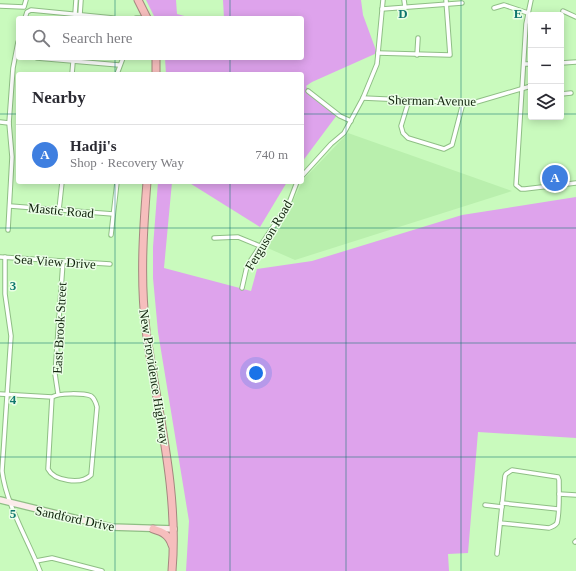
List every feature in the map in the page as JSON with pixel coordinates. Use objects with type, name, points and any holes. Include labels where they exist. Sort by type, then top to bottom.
[{"type":"highway","points":[[138,0],[144,16]]},
{"type":"highway","points":[[156,60],[156,72]]},
{"type":"highway","name":"New Providence Highway","points":[[148,184],[142,243],[143,299],[146,331],[171,488],[174,529],[172,571]]},
{"type":"highway","points":[[153,529],[165,533],[170,538],[174,549]]},
{"type":"street","points":[[0,6],[24,7],[26,0]]},
{"type":"street","points":[[76,0],[78,15]]},
{"type":"street","points":[[78,15],[81,0]]},
{"type":"street","points":[[304,174],[331,144],[344,133],[375,72],[383,0]]},
{"type":"street","points":[[404,0],[405,7]]},
{"type":"street","points":[[528,12],[531,0]]},
{"type":"street","points":[[382,9],[446,2],[462,3]]},
{"type":"street","points":[[378,53],[450,55],[451,52],[446,2]]},
{"type":"street","points":[[494,8],[504,5],[528,13],[516,185],[521,189],[576,183]]},
{"type":"street","points":[[26,16],[27,12],[31,10],[90,16]]},
{"type":"street","points":[[563,11],[576,17]]},
{"type":"street","points":[[417,55],[418,38]]},
{"type":"street","points":[[8,230],[12,157],[9,122],[16,56]]},
{"type":"street","points":[[55,60],[119,65]]},
{"type":"street","points":[[117,72],[122,60]]},
{"type":"street","points":[[72,72],[73,62]]},
{"type":"street","points":[[564,63],[576,62]]},
{"type":"street","name":"Sherman Avenue","points":[[363,98],[463,103],[476,102],[528,86]]},
{"type":"street","points":[[308,91],[340,116],[351,121]]},
{"type":"street","points":[[564,94],[571,93]]},
{"type":"street","points":[[409,100],[401,126],[403,133],[408,138],[444,149],[452,145],[463,103]]},
{"type":"street","points":[[0,122],[9,122]]},
{"type":"street","points":[[59,210],[62,184]]},
{"type":"street","points":[[111,234],[112,214],[117,184]]},
{"type":"street","name":"Ferguson Road","points":[[242,288],[248,266],[289,203],[296,184]]},
{"type":"street","name":"Mastic Road","points":[[10,206],[112,214]]},
{"type":"street","points":[[214,238],[234,236],[260,246]]},
{"type":"street","name":"Sea View Drive","points":[[0,257],[110,264]]},
{"type":"street","points":[[5,257],[4,280],[11,336],[2,471],[12,503],[40,571]]},
{"type":"street","name":"East Brook Street","points":[[58,394],[55,374],[63,262]]},
{"type":"street","points":[[0,394],[52,397],[58,394],[89,396],[94,400],[97,408],[93,464],[91,475],[86,479],[62,479],[50,473],[48,462],[52,397]]},
{"type":"street","points":[[497,554],[500,522],[502,507],[502,502],[505,476],[507,472],[512,470],[556,475],[560,480],[556,522],[552,527],[500,522]]},
{"type":"street","points":[[559,494],[576,495]]},
{"type":"street","name":"Sandford Drive","points":[[0,500],[101,526],[174,529]]},
{"type":"street","points":[[502,502],[558,508]]},
{"type":"street","points":[[484,505],[502,507]]},
{"type":"street","points":[[36,561],[52,558],[102,571]]},
{"type":"shaded area","points":[[146,0],[176,0],[177,14],[184,16],[154,16]]},
{"type":"shaded area","points":[[223,0],[361,0],[363,15],[377,53],[306,86],[309,92],[337,115],[304,159],[304,72],[166,72],[165,60],[304,60],[304,16],[224,16]]},
{"type":"shaded area","points":[[348,133],[512,191],[295,260],[263,246],[289,209],[301,184],[304,184],[304,179]]},
{"type":"shaded area","points":[[158,184],[172,184],[164,268],[251,291],[257,269],[312,261],[462,215],[576,197],[576,438],[478,432],[468,553],[448,554],[449,571],[186,571],[189,521],[158,332],[153,278],[153,247]]},
{"type":"shaded area","points":[[191,184],[286,184],[260,227]]},
{"type":"place","name":"Hadji's","points":[[555,178]]}]
